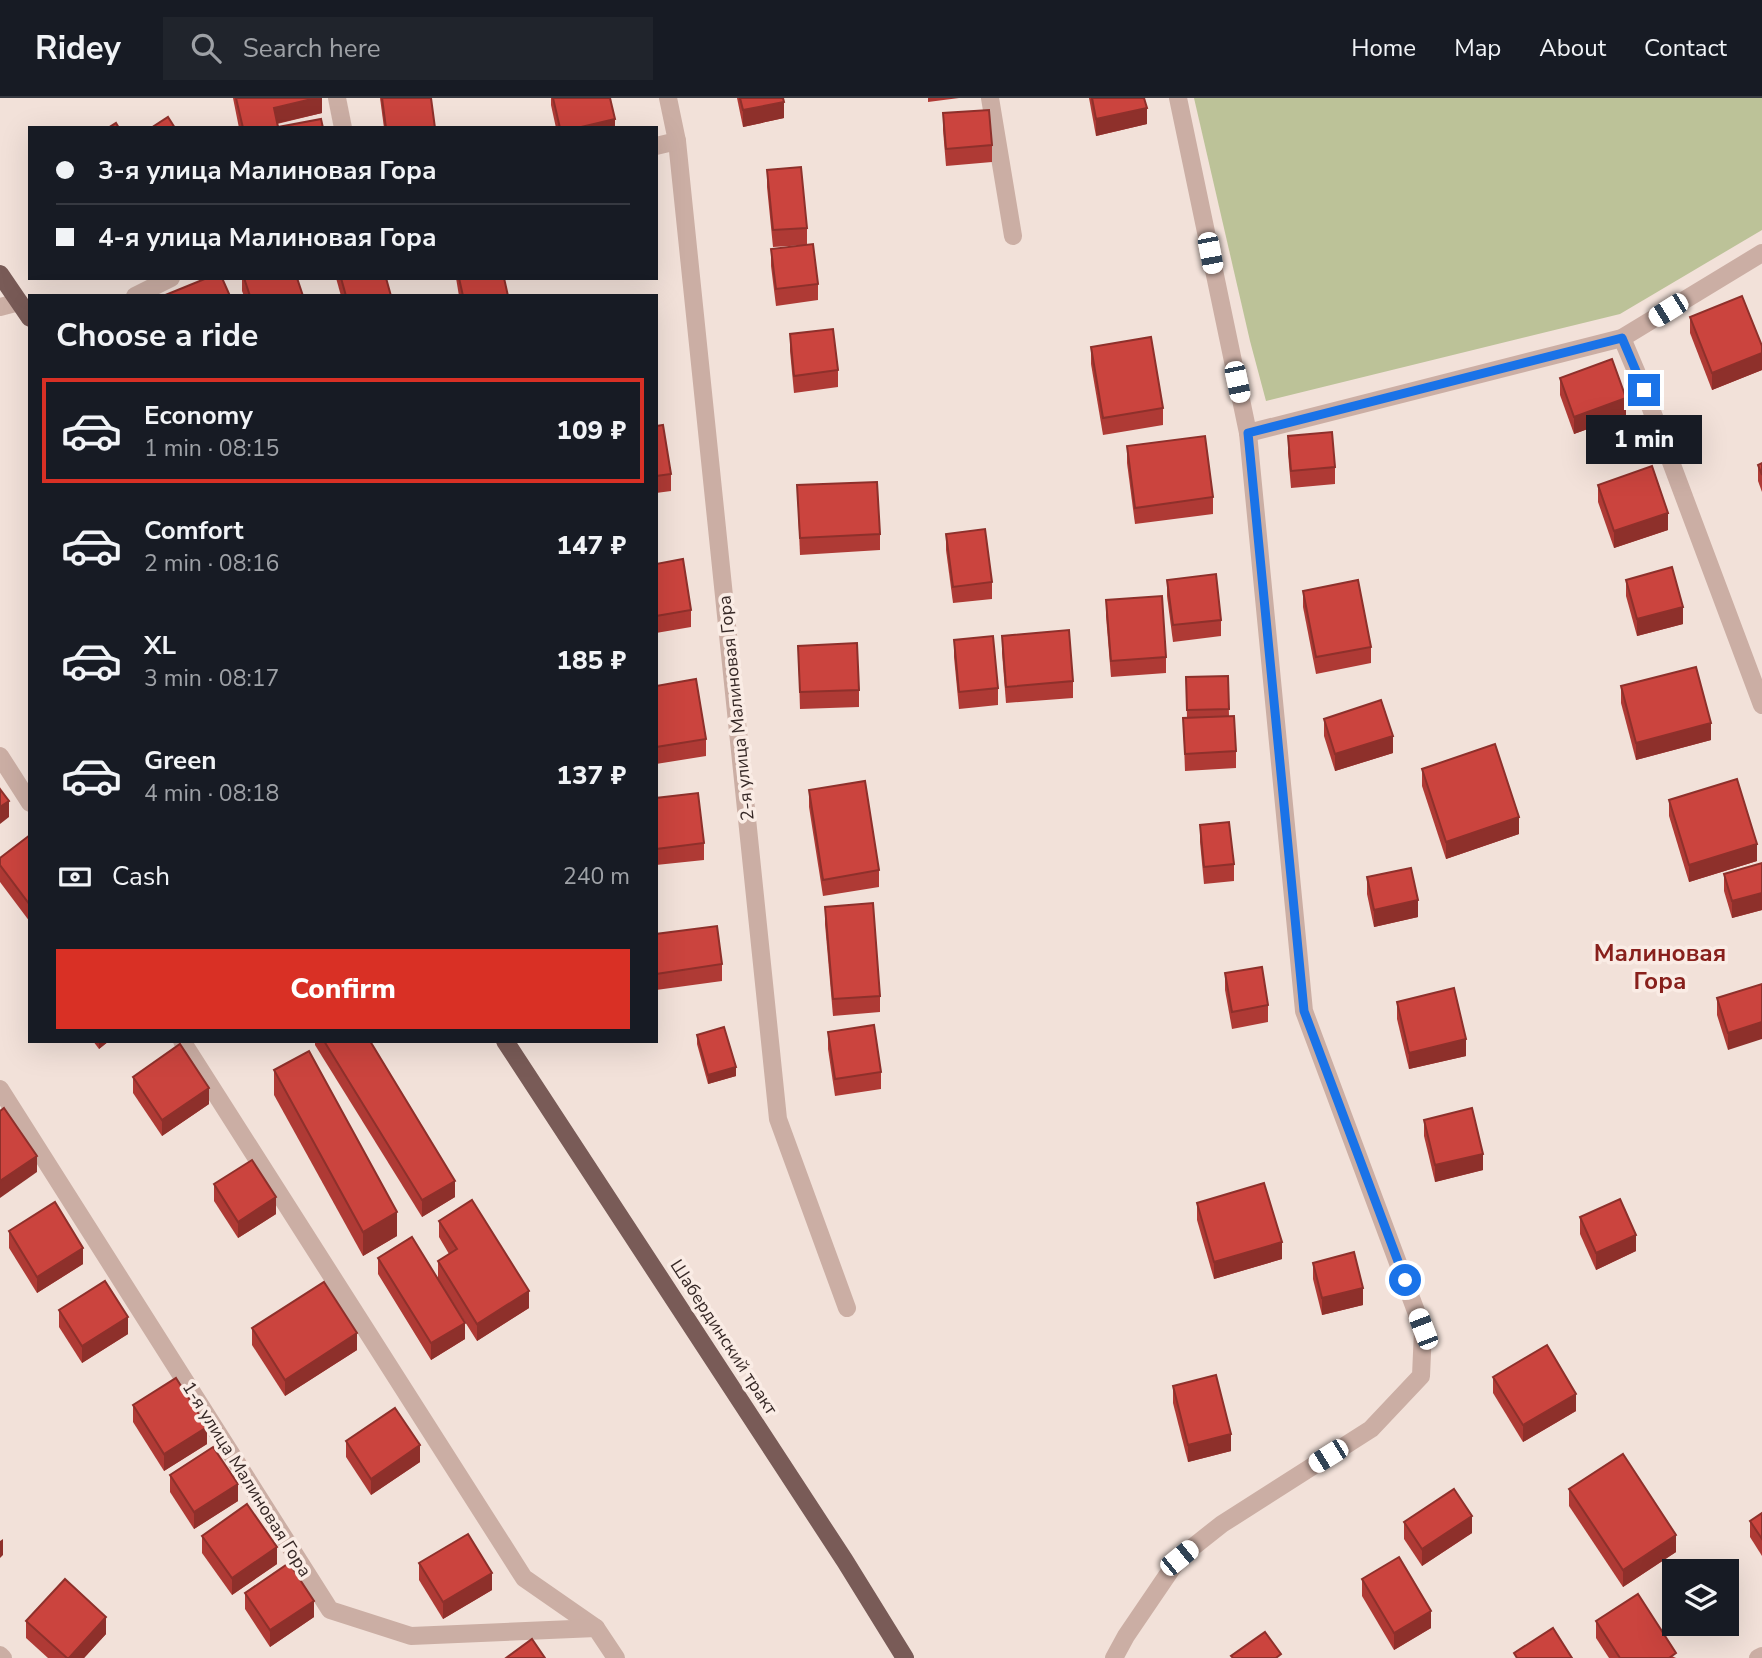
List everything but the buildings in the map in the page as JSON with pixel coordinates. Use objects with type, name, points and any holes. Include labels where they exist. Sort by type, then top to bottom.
[{"type":"main road","points":[[0,274],[28,315]]},
{"type":"main road","name":"Шабердинский тракт","points":[[506,1043],[845,1561],[905,1658]]},
{"type":"street","points":[[337,98],[343,126]]},
{"type":"street","name":"2-я улица Малиновая Гора","points":[[668,98],[677,141],[778,1119],[847,1308]]},
{"type":"street","points":[[990,98],[1013,236]]},
{"type":"street","points":[[1114,1658],[1179,1558],[1222,1524],[1371,1429],[1421,1376],[1423,1329],[1304,1011],[1248,433],[1178,98]]},
{"type":"street","points":[[658,146],[677,141]]},
{"type":"street","points":[[1248,433],[1622,338],[1762,253]]},
{"type":"street","points":[[139,294],[167,280]]},
{"type":"street","points":[[0,307],[19,302]]},
{"type":"street","points":[[1622,338],[1762,705]]},
{"type":"street","points":[[0,756],[28,800]]},
{"type":"street","points":[[183,1043],[524,1578],[596,1628],[616,1658]]},
{"type":"street","name":"1-я улица Малиновая Гора","points":[[0,1089],[330,1610],[411,1636],[596,1628]]},
{"type":"green space","points":[[1194,98],[1762,98],[1762,230],[1620,314],[1266,401]]},
{"type":"district","name":"Малиновая Гора","points":[[1660,967]]},
{"type":"route","points":[[1405,1280],[1304,1011],[1248,433],[1622,338],[1644,390]]}]
